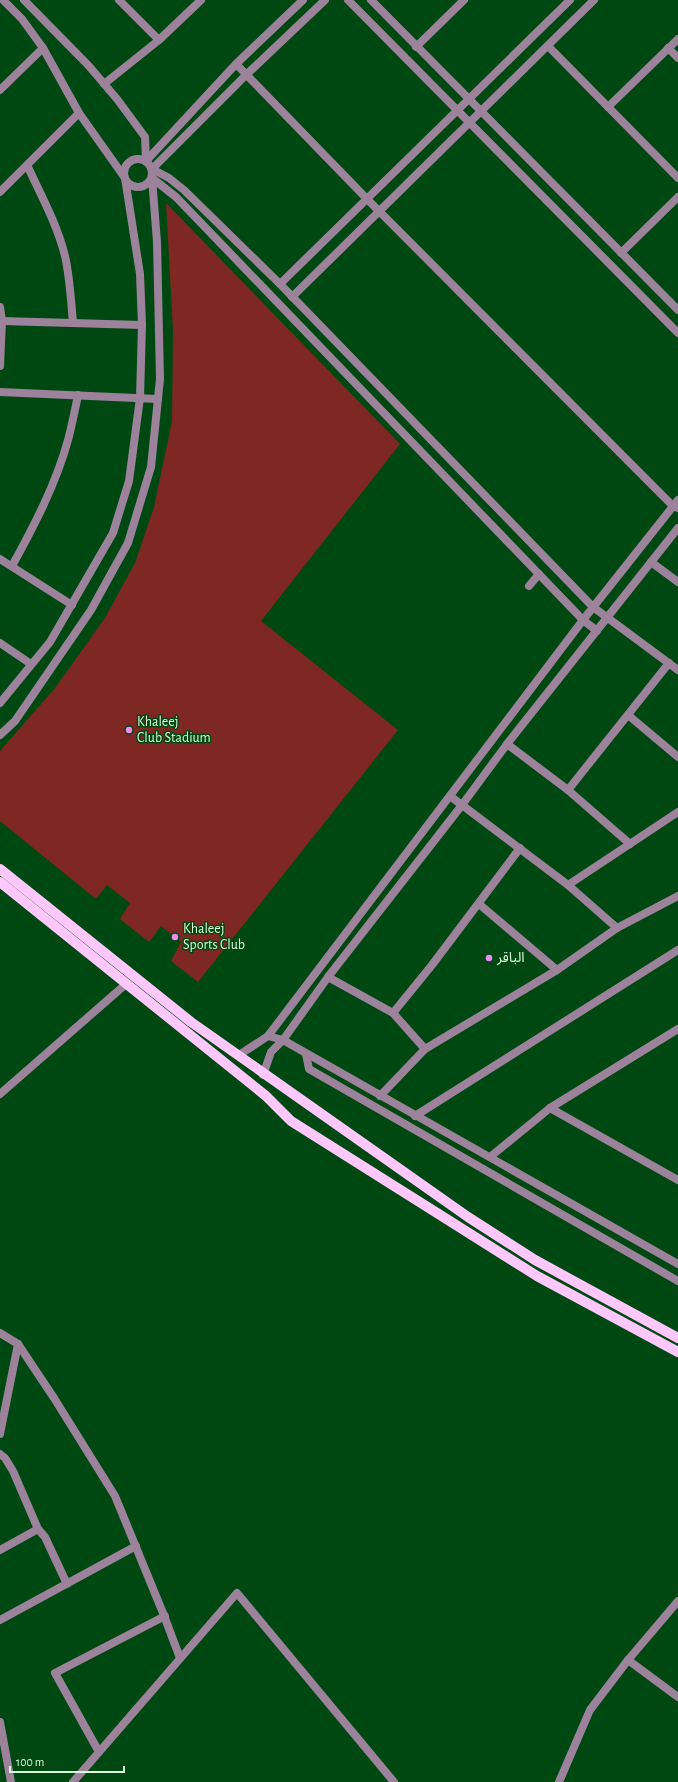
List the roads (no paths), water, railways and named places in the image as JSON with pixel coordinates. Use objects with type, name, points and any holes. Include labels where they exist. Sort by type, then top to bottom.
[{"type":"main road","points":[[0,869],[191,1022],[468,1218],[535,1260],[678,1338]]},
{"type":"main road","points":[[0,882],[266,1096],[291,1120],[537,1276],[678,1352]]},
{"type":"street","points":[[3,0],[22,19],[43,48],[79,113],[124,178],[131,186],[136,187],[145,186],[152,178]]},
{"type":"street","points":[[24,0],[88,65],[145,137],[146,161],[152,169],[169,178],[184,190],[280,284],[593,607],[678,670]]},
{"type":"street","points":[[119,0],[159,40]]},
{"type":"street","points":[[104,84],[159,40],[200,0]]},
{"type":"street","points":[[146,161],[236,64],[303,0]]},
{"type":"street","points":[[0,735],[14,721],[91,610],[128,543],[151,467],[160,379],[157,242],[152,169],[246,74],[325,0]]},
{"type":"street","points":[[348,0],[678,333]]},
{"type":"street","points":[[371,0],[468,100],[678,310]]},
{"type":"street","points":[[403,55],[418,49],[464,0]]},
{"type":"street","points":[[280,284],[570,0]]},
{"type":"street","points":[[292,297],[594,0]]},
{"type":"street","points":[[608,107],[678,39]]},
{"type":"street","points":[[548,46],[678,178]]},
{"type":"street","points":[[0,90],[43,48]]},
{"type":"street","points":[[668,48],[678,58]]},
{"type":"street","points":[[236,64],[367,199],[676,505],[583,620],[268,1036],[239,1056]]},
{"type":"street","points":[[0,192],[79,113]]},
{"type":"street","points":[[0,703],[50,642],[72,605],[113,533],[129,481],[140,398],[142,325],[140,274],[124,178],[124,169],[129,162],[137,159],[146,161]]},
{"type":"street","points":[[27,165],[55,225],[65,256],[73,323]]},
{"type":"street","points":[[152,178],[176,197],[583,620],[597,631]]},
{"type":"street","points":[[621,253],[678,198]]},
{"type":"street","points":[[0,307],[2,321],[0,366]]},
{"type":"street","points":[[2,321],[142,325]]},
{"type":"street","points":[[0,392],[158,399]]},
{"type":"street","points":[[12,566],[34,526],[59,466],[68,441],[78,395]]},
{"type":"street","points":[[264,1075],[271,1052],[283,1040],[328,977],[462,805],[507,744],[678,528]]},
{"type":"street","points":[[0,559],[72,605]]},
{"type":"street","points":[[651,562],[678,582]]},
{"type":"street","points":[[529,586],[539,574]]},
{"type":"street","points":[[0,643],[31,664]]},
{"type":"street","points":[[568,790],[669,663]]},
{"type":"street","points":[[628,715],[678,757]]},
{"type":"street","points":[[507,744],[568,790],[630,844]]},
{"type":"street","points":[[450,796],[568,885],[617,928]]},
{"type":"street","points":[[568,885],[678,812]]},
{"type":"street","points":[[393,1012],[432,965],[520,848]]},
{"type":"street","points":[[380,1096],[425,1049],[557,970],[617,928],[678,896]]},
{"type":"street","points":[[479,904],[557,970]]},
{"type":"street","points":[[415,1116],[678,950]]},
{"type":"street","points":[[328,977],[393,1012],[425,1049]]},
{"type":"street","points":[[0,1094],[126,984]]},
{"type":"street","points":[[490,1157],[550,1108],[678,1029]]},
{"type":"street","points":[[268,1036],[283,1040],[678,1264]]},
{"type":"street","points":[[306,1054],[309,1069],[678,1281]]},
{"type":"street","points":[[550,1108],[678,1180]]},
{"type":"street","points":[[0,1333],[18,1344],[54,1398],[115,1496],[165,1616],[180,1658]]},
{"type":"street","points":[[0,1434],[18,1344]]},
{"type":"street","points":[[0,1454],[5,1458],[13,1471],[38,1529],[45,1537],[67,1584]]},
{"type":"street","points":[[0,1550],[38,1529]]},
{"type":"street","points":[[0,1620],[136,1546]]},
{"type":"street","points":[[73,1782],[237,1593],[394,1782]]},
{"type":"street","points":[[559,1782],[590,1710],[628,1660],[678,1602]]},
{"type":"street","points":[[99,1752],[55,1673],[165,1616]]},
{"type":"street","points":[[628,1660],[678,1697]]},
{"type":"street","points":[[0,1722],[11,1782]]},
{"type":"place","name":"Khaleej Club Stadium","points":[[129,730]]},
{"type":"place","name":"Khaleej Sports Club","points":[[175,937]]},
{"type":"place","name":"الباقر","points":[[489,958]]}]
